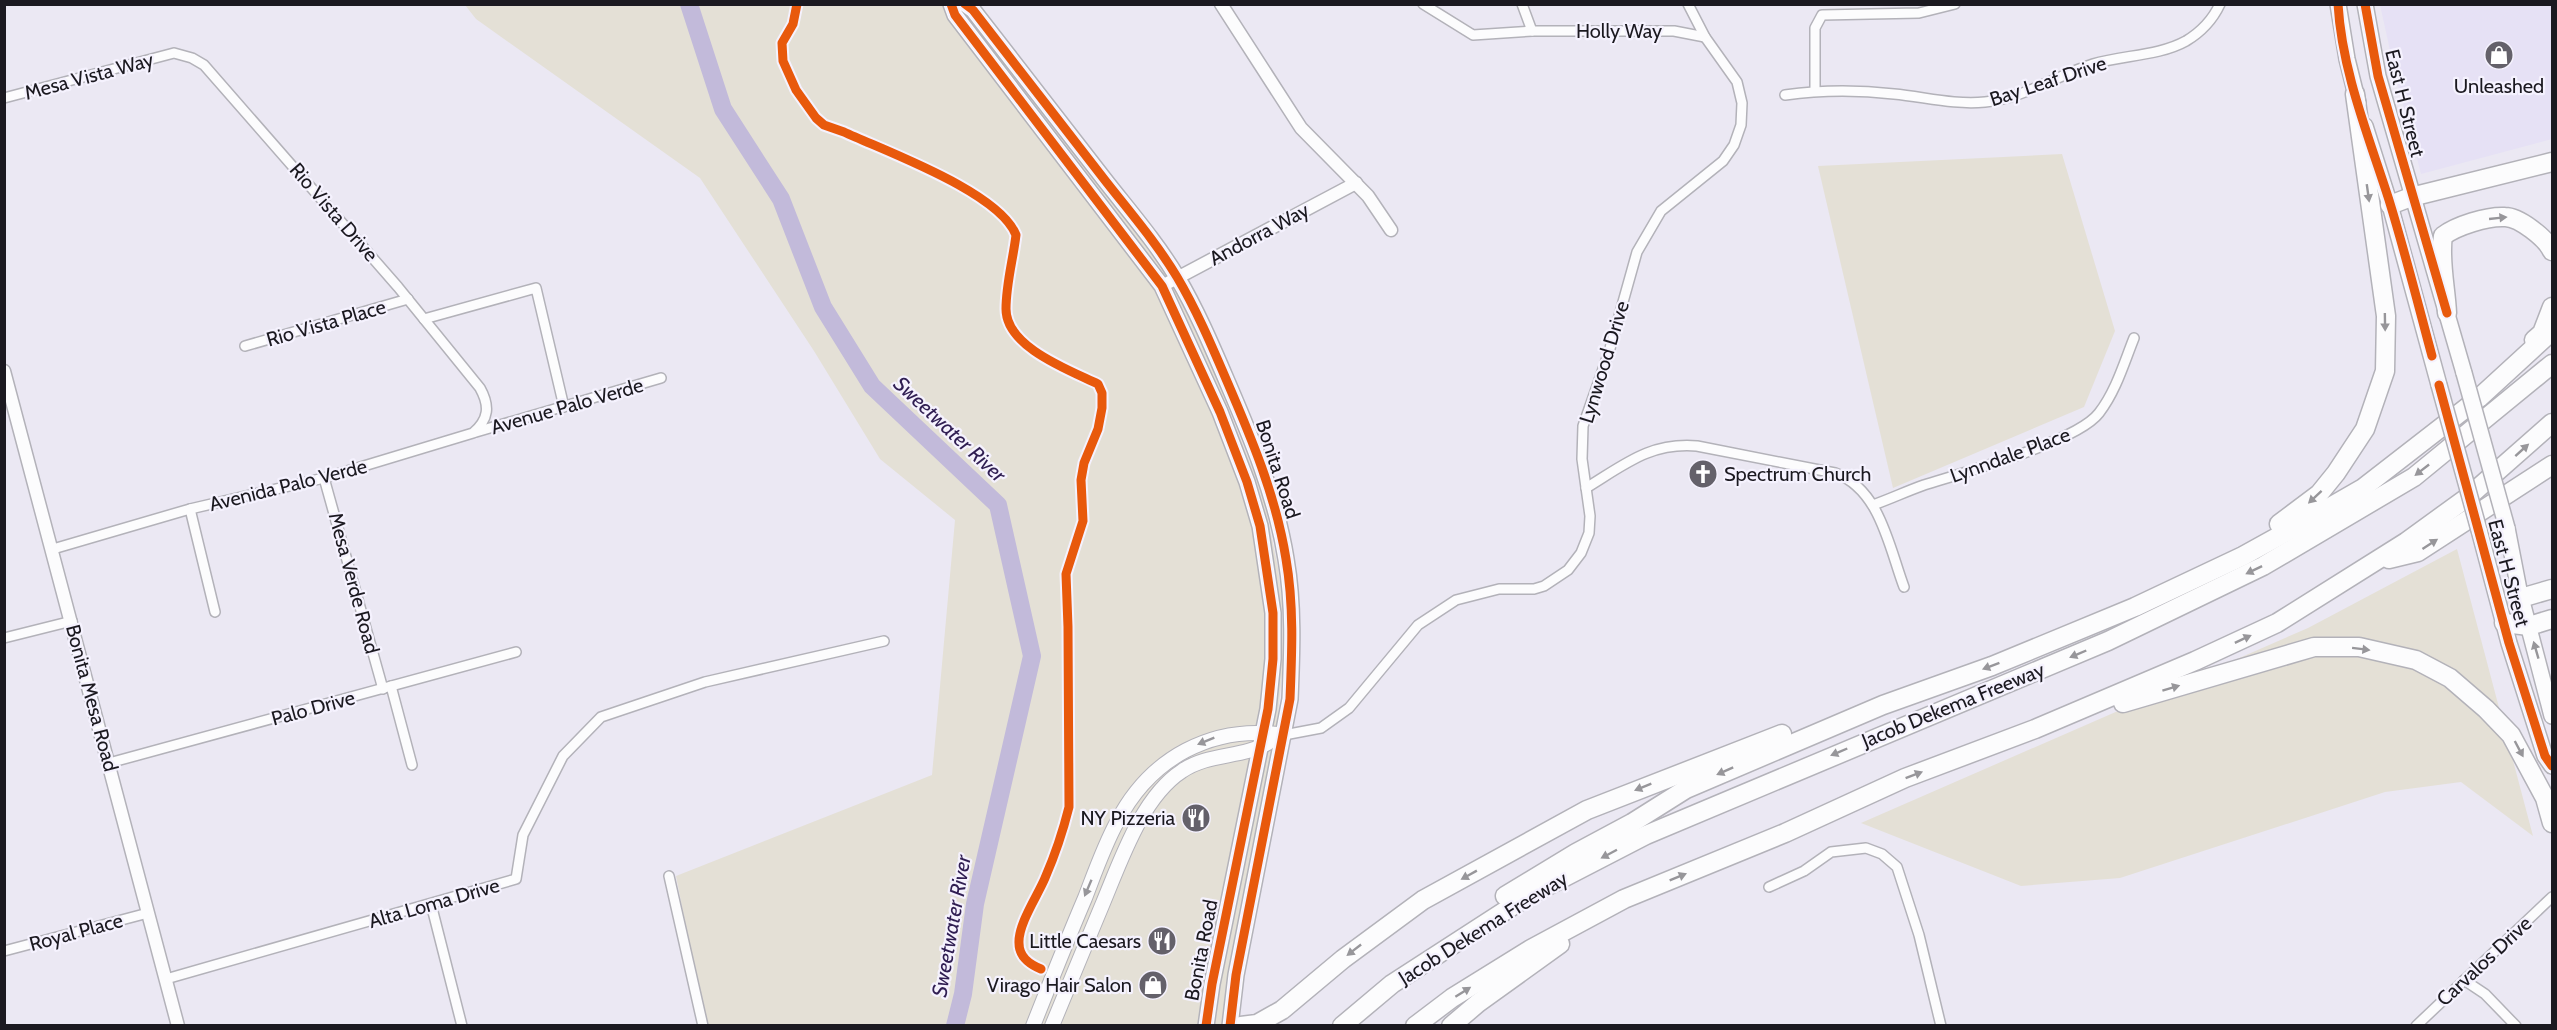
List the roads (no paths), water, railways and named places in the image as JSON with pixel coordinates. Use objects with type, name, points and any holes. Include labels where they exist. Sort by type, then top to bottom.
[{"type":"highway","points":[[2180,585],[2280,524],[2319,494],[2365,429],[2372,410],[2385,371],[2386,316],[2355,94]]},
{"type":"highway","points":[[2390,205],[2411,197],[2553,162]]},
{"type":"highway","points":[[2447,313],[2441,250],[2443,236],[2452,229],[2506,216],[2548,242],[2553,251]]},
{"type":"highway","points":[[2479,398],[2502,371],[2542,333],[2553,307]]},
{"type":"highway","points":[[1392,984],[1414,962],[1481,912],[1686,789],[1883,705],[1992,666],[2135,607],[2243,556],[2363,488],[2479,398],[2553,332]]},
{"type":"highway","name":"Jacob Dekema Freeway","points":[[1342,1026],[1392,984],[1528,896],[1646,835],[2108,641],[2262,566],[2414,477],[2553,364]]},
{"type":"highway","points":[[1415,1026],[1452,998],[1531,949],[1624,900],[1785,833],[1905,778],[2035,729],[2195,661],[2277,623],[2375,562],[2468,497],[2553,423]]},
{"type":"highway","points":[[2375,562],[2418,552],[2553,465]]},
{"type":"highway","points":[[2521,598],[2553,589]]},
{"type":"highway","points":[[2504,623],[2529,626],[2553,619]]},
{"type":"highway","points":[[2035,729],[2314,648],[2359,648],[2416,660],[2450,678],[2486,708],[2511,735],[2545,798],[2553,824]]},
{"type":"highway","points":[[1240,1026],[1257,1024],[1282,1010],[1343,959],[1423,900],[1587,810],[1794,729],[1837,724]]},
{"type":"highway","points":[[1451,1026],[1478,1003],[1624,900]]},
{"type":"main road","name":"Bonita Road","points":[[951,4],[955,15],[1162,286],[1220,412],[1247,482],[1260,526],[1268,571],[1273,633],[1268,709],[1212,984],[1206,1026]]},
{"type":"main road","name":"Bonita Road","points":[[965,4],[973,10],[1147,234],[1177,277],[1208,338],[1245,423],[1261,462],[1276,515],[1286,558],[1291,600],[1290,699],[1236,975],[1230,1026]]},
{"type":"main road","name":"East H Street","points":[[2338,4],[2355,94],[2390,205],[2504,623],[2545,756],[2553,766]]},
{"type":"main road","name":"East H Street","points":[[2364,4],[2378,76],[2507,528],[2521,598],[2553,716]]},
{"type":"main road","points":[[1033,1026],[1117,821],[1133,796],[1152,774],[1181,753],[1207,740],[1230,733],[1263,732],[1284,735]]},
{"type":"main road","points":[[1052,1026],[1125,852],[1162,787],[1183,770],[1209,758],[1259,748],[1284,735]]},
{"type":"street","points":[[1221,4],[1301,128],[1356,183],[1391,230]]},
{"type":"street","name":"Holly Way","points":[[1423,4],[1473,35],[1532,31],[1674,31],[1705,37]]},
{"type":"street","points":[[1522,4],[1525,18],[1532,31]]},
{"type":"street","name":"Lynwood Drive","points":[[1284,735],[1321,728],[1349,708],[1418,625],[1456,600],[1499,590],[1534,589],[1561,577],[1581,553],[1589,533],[1590,516],[1581,448],[1583,426],[1609,352],[1637,252],[1661,211],[1723,161],[1738,135],[1742,114],[1737,82],[1705,37],[1688,4]]},
{"type":"street","points":[[1815,90],[1815,28],[1822,15],[1919,13],[1955,4]]},
{"type":"street","name":"Bay Leaf Drive","points":[[1785,95],[1815,90],[1894,94],[1954,102],[1987,102],[2013,95],[2094,64],[2170,47],[2185,41],[2203,28],[2220,4]]},
{"type":"street","name":"Mesa Vista Way","points":[[4,98],[174,53]]},
{"type":"street","name":"Rio Vista Drive","points":[[174,53],[192,58],[204,65],[408,299],[480,388],[487,400],[487,412],[482,424],[472,433]]},
{"type":"street","name":"Andorra Way","points":[[1162,286],[1356,183]]},
{"type":"street","points":[[424,319],[536,288],[564,407]]},
{"type":"street","name":"Rio Vista Place","points":[[245,346],[408,299]]},
{"type":"street","name":"Lynndale Place","points":[[1873,505],[1923,485],[1973,471],[2080,429],[2098,414],[2115,388],[2134,338]]},
{"type":"street","name":"Bonita Mesa Road","points":[[4,371],[178,1026]]},
{"type":"street","name":"Avenue Palo Verde","points":[[472,433],[661,378]]},
{"type":"street","name":"Avenida Palo Verde","points":[[53,549],[190,509],[324,478],[472,433]]},
{"type":"street","points":[[1586,488],[1644,452],[1666,446],[1687,445],[1839,474],[1859,487],[1873,505],[1904,587]]},
{"type":"street","name":"Mesa Verde Road","points":[[324,478],[412,765]]},
{"type":"street","points":[[190,509],[215,612]]},
{"type":"street","points":[[4,638],[72,621]]},
{"type":"street","name":"Alta Loma Drive","points":[[166,979],[516,879],[523,835],[563,756],[601,717],[705,682],[884,641]]},
{"type":"street","name":"Palo Drive","points":[[109,763],[516,652]]},
{"type":"street","points":[[1769,887],[1804,871],[1831,852],[1866,848],[1882,854],[1897,867],[1919,935],[1941,1026]]},
{"type":"street","points":[[669,876],[703,1026]]},
{"type":"street","name":"Carvalos Drive","points":[[2416,1026],[2553,897]]},
{"type":"street","points":[[431,904],[462,1026]]},
{"type":"street","name":"Royal Place","points":[[4,951],[148,913]]},
{"type":"street","points":[[2464,980],[2485,994],[2516,1026]]},
{"type":"waterway","name":"Sweetwater River","points":[[689,4],[723,109],[781,199],[823,307],[872,386],[998,505],[1032,656],[975,904],[963,994],[955,1026]]},
{"type":"place","name":"Unleashed","points":[[2499,55]]},
{"type":"place","name":"Spectrum Church","points":[[1703,474]]},
{"type":"place","name":"NY Pizzeria","points":[[1196,818]]},
{"type":"place","name":"Little Caesars","points":[[1162,941]]},
{"type":"place","name":"Virago Hair Salon","points":[[1153,985]]}]
